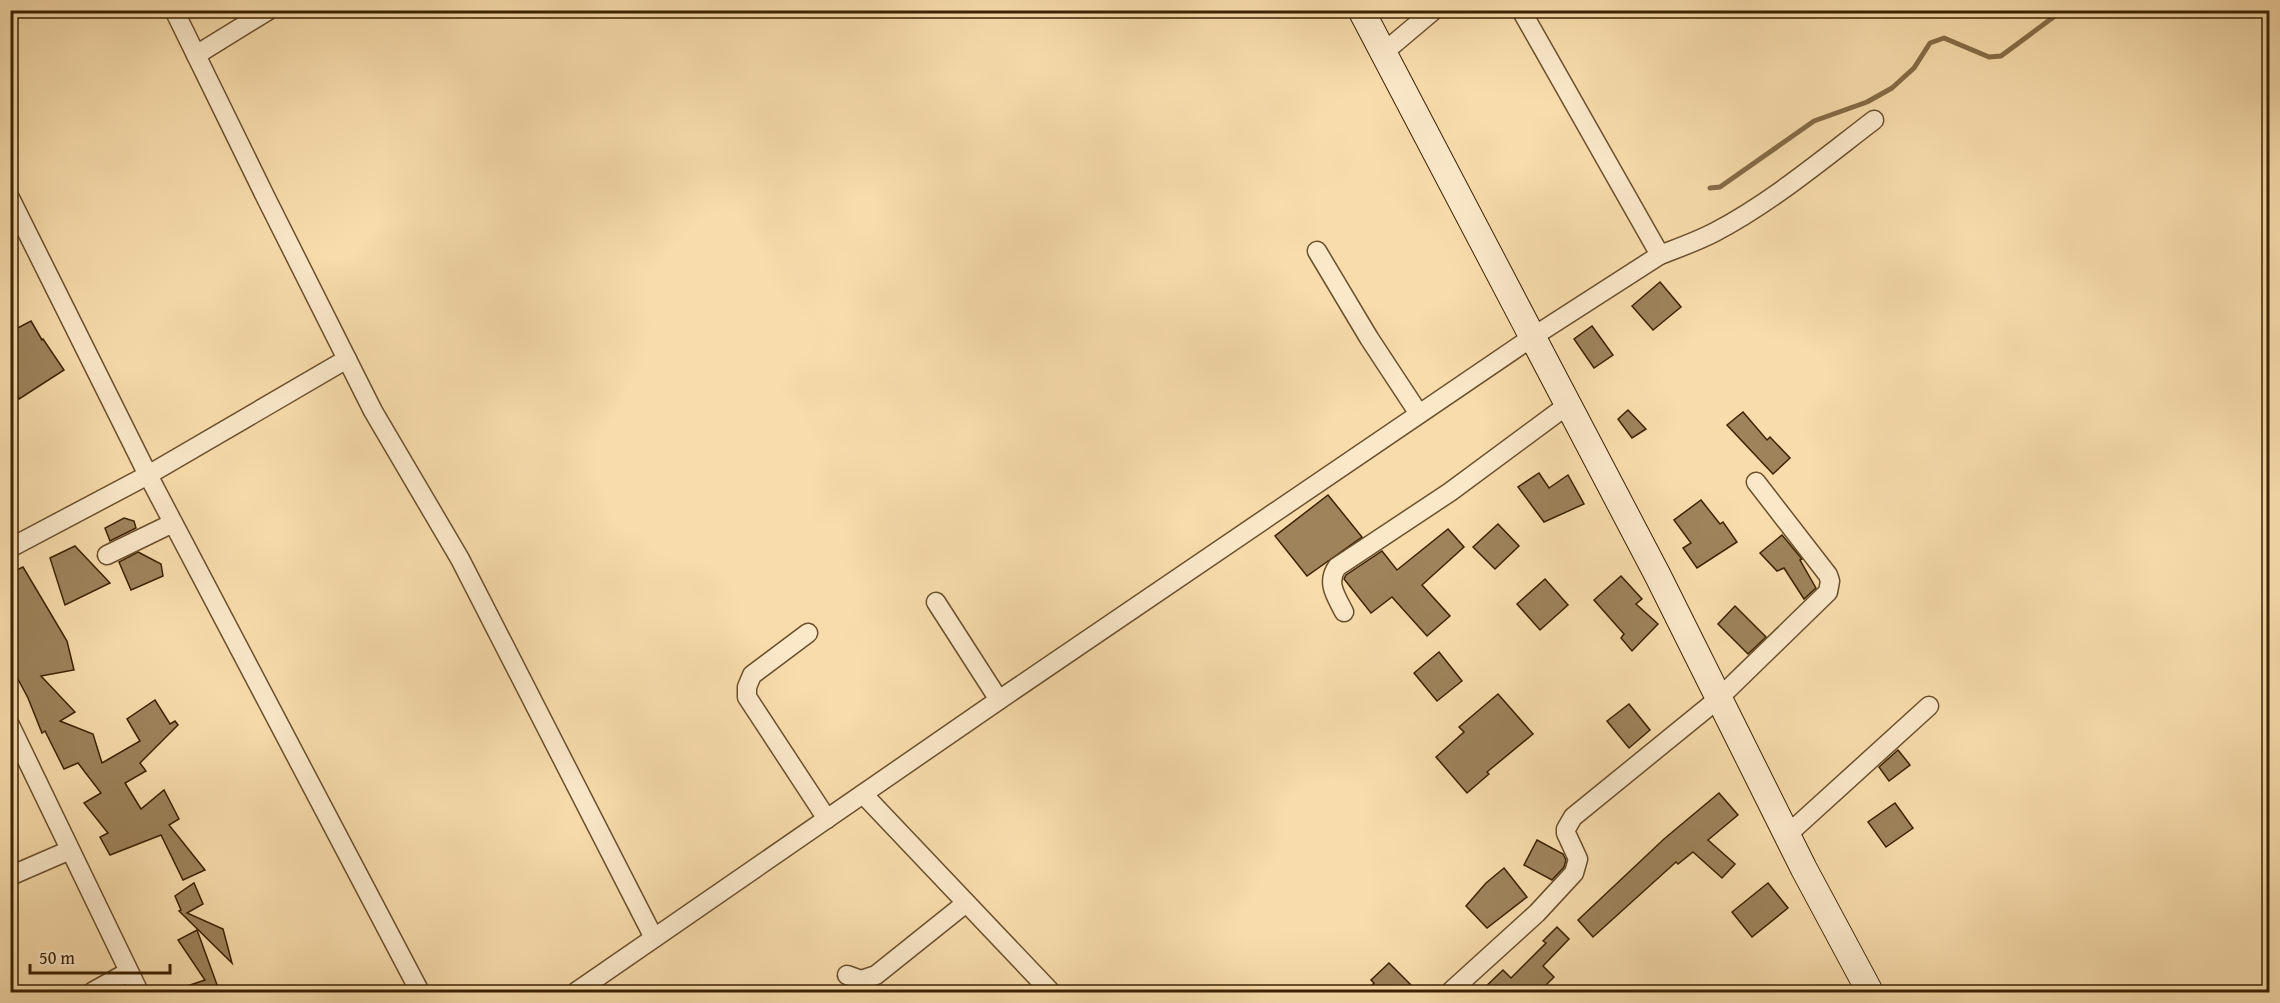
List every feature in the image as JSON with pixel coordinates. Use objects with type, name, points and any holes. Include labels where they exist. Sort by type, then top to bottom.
[{"type":"street","points":[[174,10],[373,411],[460,559],[654,938]]},
{"type":"street","points":[[196,55],[269,10]]},
{"type":"street","points":[[1361,10],[1534,336],[1658,576],[1787,835],[1870,993]]},
{"type":"street","points":[[1383,53],[1434,10]]},
{"type":"street","points":[[1521,10],[1660,255]]},
{"type":"street","points":[[576,993],[999,700],[1534,336],[1660,255],[1715,232],[1819,162],[1874,120]]},
{"type":"street","points":[[10,198],[148,475],[420,993]]},
{"type":"street","points":[[1317,251],[1369,338],[1419,414]]},
{"type":"street","points":[[10,548],[148,475],[347,359]]},
{"type":"street","points":[[1344,612],[1331,585],[1331,578],[1337,567],[1450,492],[1569,404]]},
{"type":"street","points":[[1450,993],[1537,913],[1574,873],[1578,859],[1566,833],[1573,817],[1718,699],[1824,597],[1830,586],[1828,575],[1756,482]]},
{"type":"street","points":[[108,555],[173,523]]},
{"type":"street","points":[[936,602],[999,700]]},
{"type":"street","points":[[808,633],[752,675],[747,687],[747,697],[827,819]]},
{"type":"street","points":[[1787,835],[1929,706]]},
{"type":"street","points":[[10,725],[139,993]]},
{"type":"street","points":[[863,794],[1051,993]]},
{"type":"street","points":[[10,876],[69,850]]},
{"type":"street","points":[[847,975],[861,980],[876,975],[966,903]]},
{"type":"street","points":[[92,993],[128,972]]},
{"type":"building","points":[[1660,282],[1681,307],[1653,330],[1632,306]]},
{"type":"building","points":[[31,321],[64,370],[19,399],[17,393],[10,397],[10,332]]},
{"type":"building","points":[[1592,326],[1613,355],[1594,368],[1574,339]]},
{"type":"building","points":[[1628,410],[1646,429],[1632,438],[1618,419]]},
{"type":"building","points":[[1743,412],[1767,440],[1770,437],[1790,458],[1773,474],[1727,425]]},
{"type":"building","points":[[1539,473],[1549,488],[1568,475],[1584,504],[1544,522],[1518,487]]},
{"type":"building","points":[[1328,495],[1362,537],[1307,576],[1275,536]]},
{"type":"building","points":[[1701,500],[1720,524],[1723,522],[1737,542],[1697,568],[1683,548],[1691,543],[1674,520]]},
{"type":"building","points":[[124,518],[134,521],[136,528],[110,541],[105,528]]},
{"type":"building","points":[[1498,524],[1519,546],[1495,569],[1473,547]]},
{"type":"building","points":[[1448,529],[1464,547],[1422,585],[1450,616],[1427,636],[1392,597],[1371,613],[1344,579],[1346,575],[1382,551],[1397,570]]},
{"type":"building","points":[[1782,535],[1802,559],[1800,560],[1816,588],[1804,599],[1784,568],[1777,571],[1760,553]]},
{"type":"building","points":[[75,546],[110,583],[65,605],[50,558]]},
{"type":"building","points":[[138,552],[161,564],[163,576],[131,590],[119,562]]},
{"type":"building","points":[[23,567],[67,641],[74,670],[41,676],[75,712],[60,721],[93,734],[102,763],[140,741],[127,719],[155,700],[170,724],[175,721],[178,725],[140,763],[146,771],[125,783],[141,809],[164,790],[179,819],[169,825],[205,870],[183,880],[161,835],[110,855],[100,837],[108,833],[84,803],[101,793],[78,763],[64,769],[45,731],[42,733],[28,698],[10,664],[10,573]]},
{"type":"building","points":[[1621,576],[1642,599],[1636,604],[1658,624],[1632,651],[1621,638],[1624,634],[1594,600]]},
{"type":"building","points":[[1545,579],[1568,605],[1540,630],[1517,604]]},
{"type":"building","points":[[1735,606],[1766,637],[1748,654],[1718,624]]},
{"type":"building","points":[[1439,652],[1462,681],[1437,701],[1414,673]]},
{"type":"building","points":[[1498,694],[1533,734],[1487,772],[1489,774],[1467,793],[1436,757],[1464,732],[1459,727]]},
{"type":"building","points":[[1629,704],[1650,730],[1629,748],[1607,721]]},
{"type":"building","points":[[1898,750],[1910,765],[1889,781],[1879,767]]},
{"type":"building","points":[[1719,793],[1738,815],[1708,840],[1735,864],[1722,878],[1693,852],[1678,864],[1676,862],[1593,937],[1578,920],[1664,839]]},
{"type":"building","points":[[1895,803],[1913,828],[1886,847],[1868,822]]},
{"type":"building","points":[[1537,840],[1563,854],[1566,860],[1564,867],[1552,880],[1524,865]]},
{"type":"building","points":[[1504,868],[1527,897],[1487,928],[1466,906],[1486,883]]},
{"type":"building","points":[[194,883],[203,904],[187,913],[223,929],[232,963],[179,911],[181,910],[175,896]]},
{"type":"building","points":[[1768,883],[1788,908],[1752,937],[1732,912]]},
{"type":"building","points":[[1557,927],[1569,939],[1543,966],[1554,977],[1538,993],[1479,993],[1503,970],[1511,978],[1546,943],[1543,941]]},
{"type":"building","points":[[197,930],[220,993],[175,993],[175,990],[205,980],[178,940]]},
{"type":"building","points":[[1389,963],[1419,993],[1365,993],[1374,983],[1371,980]]},
{"type":"waterway","points":[[1710,188],[1720,187],[1814,121],[1867,102],[1892,88],[1914,68],[1930,43],[1944,38],[1989,57],[2001,56],[2063,10]]}]
